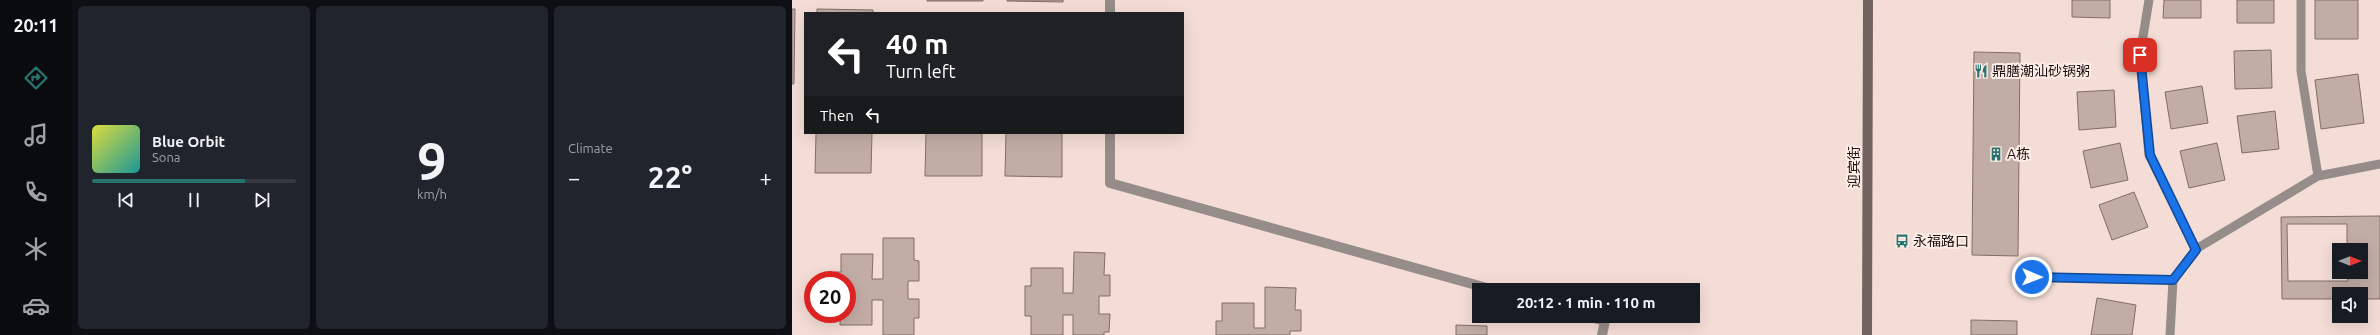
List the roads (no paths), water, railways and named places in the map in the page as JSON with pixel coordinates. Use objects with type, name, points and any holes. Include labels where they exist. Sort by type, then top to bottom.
[{"type":"main road","name":"迎宾街","points":[[1867,335],[1868,0]]},
{"type":"street","points":[[1110,0],[1110,12]]},
{"type":"street","points":[[1110,134],[1110,183],[1472,284]]},
{"type":"street","points":[[1602,335],[1605,323]]},
{"type":"lane","points":[[2149,0],[2140,55],[2150,155],[2196,250]]},
{"type":"lane","points":[[2301,0],[2301,71],[2318,176]]},
{"type":"lane","points":[[2170,335],[2173,280],[2196,250],[2318,176],[2380,164]]},
{"type":"lane","points":[[2032,277],[2173,280]]},
{"type":"place","name":"鼎膳潮汕砂锅粥","points":[[1981,71]]},
{"type":"place","name":"A栋","points":[[1996,154]]},
{"type":"place","name":"永福路口","points":[[1902,241]]}]
